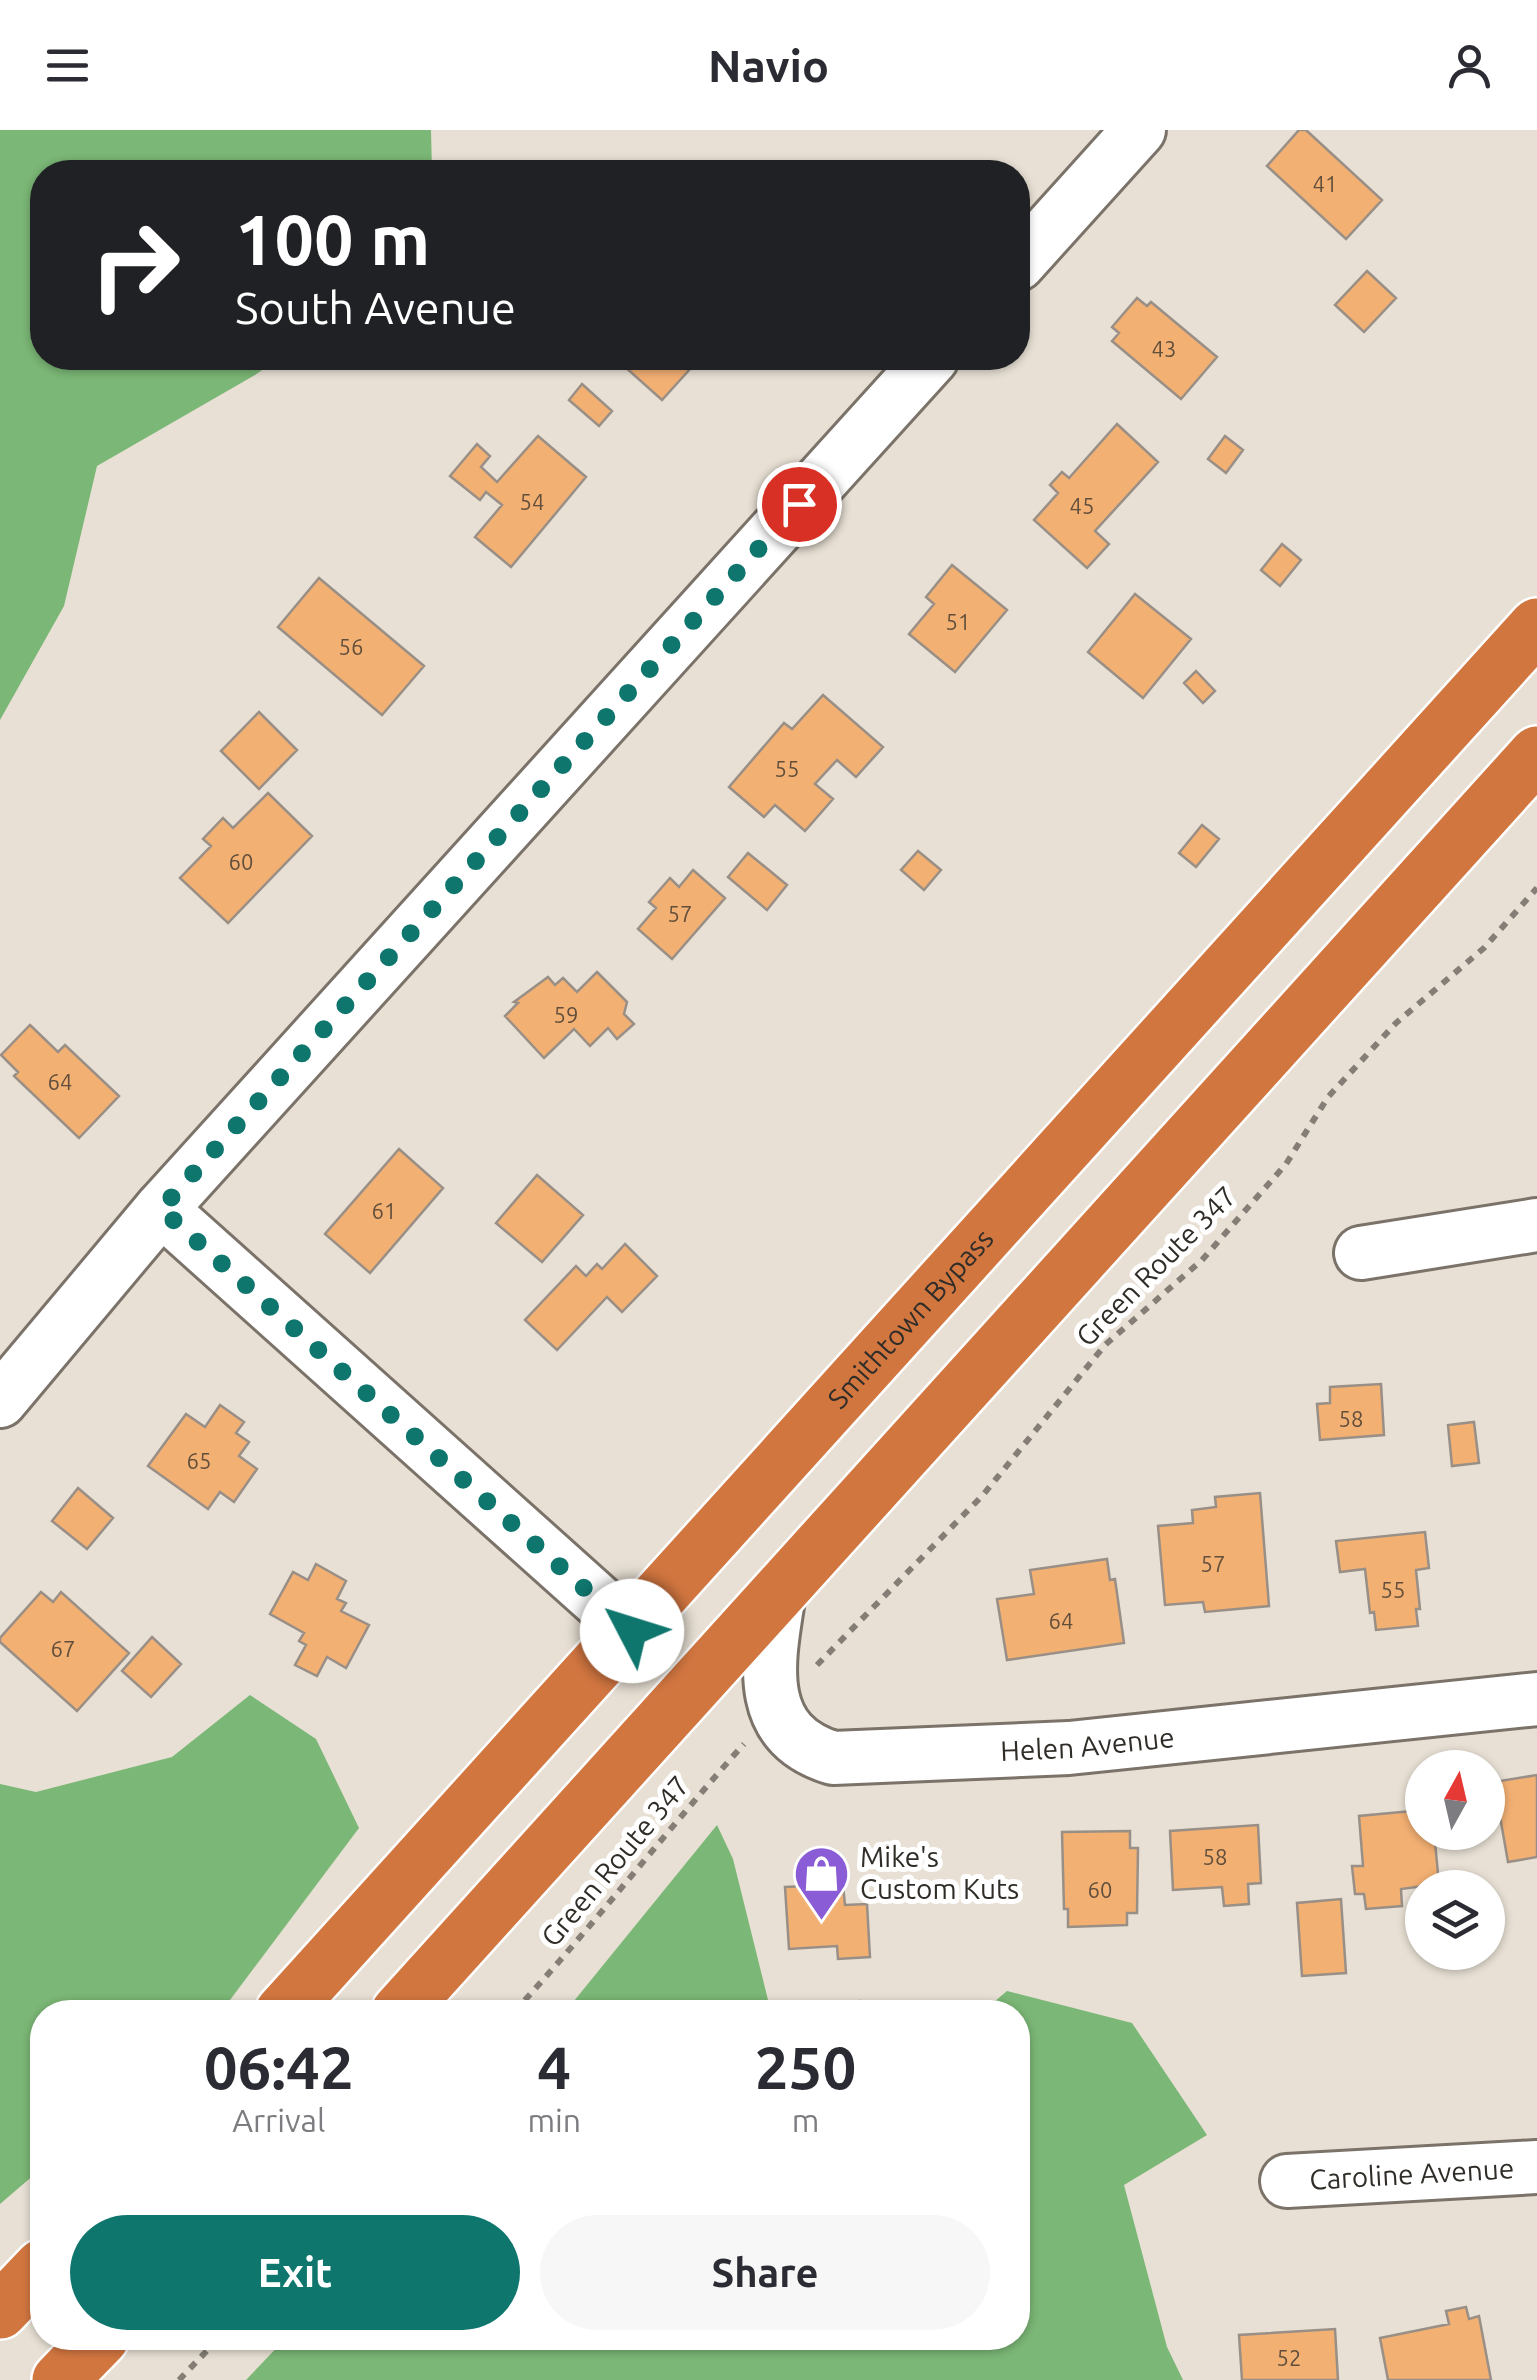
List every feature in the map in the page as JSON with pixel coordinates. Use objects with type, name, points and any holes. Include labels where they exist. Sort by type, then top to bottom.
[{"type":"highway","name":"Smithtown Bypass","points":[[294,2000],[632,1631],[1537,626]]},
{"type":"highway","points":[[410,2000],[1537,754]]},
{"type":"highway","points":[[0,2311],[30,2280]]},
{"type":"highway","points":[[60,2380],[89,2350]]},
{"type":"street","points":[[1030,251],[1139,130]]},
{"type":"street","points":[[0,1401],[161,1209],[921,370]]},
{"type":"street","points":[[161,1209],[632,1631]]},
{"type":"street","points":[[1360,1253],[1537,1225]]},
{"type":"street","name":"Helen Avenue","points":[[779,1593],[769,1654],[770,1695],[790,1730],[804,1744],[833,1758],[1070,1748],[1537,1698]]},
{"type":"street","name":"Caroline Avenue","points":[[1287,2181],[1537,2167]]},
{"type":"path","name":"Green Route 347","points":[[805,1677],[983,1495],[1105,1345],[1202,1260],[1286,1164],[1328,1097],[1396,1023],[1484,948],[1537,888]]},
{"type":"path","name":"Green Route 347","points":[[525,2000],[603,1913],[683,1811],[750,1738]]},
{"type":"path","points":[[179,2380],[208,2350]]},
{"type":"green space","points":[[0,130],[431,130],[432,160],[30,160],[30,370],[262,370],[97,466],[64,606],[0,720]]},
{"type":"green space","points":[[250,1695],[316,1739],[359,1828],[230,2000],[30,2000],[30,2178],[0,2204],[0,1784],[36,1792],[172,1757]]},
{"type":"green space","points":[[717,1825],[733,1859],[768,2000],[575,2000]]},
{"type":"green space","points":[[1007,1991],[1132,2023],[1207,2135],[1124,2185],[1167,2347],[1183,2380],[246,2380],[275,2350],[1030,2350],[1030,2000],[996,2000]]},
{"type":"building","points":[[1299,130],[1306,130],[1382,200],[1346,239],[1267,166]]},
{"type":"building","points":[[1367,271],[1396,298],[1364,332],[1335,305]]},
{"type":"building","points":[[1137,298],[1147,306],[1151,302],[1217,357],[1181,399],[1112,341],[1119,333],[1112,327]]},
{"type":"building","points":[[628,370],[689,370],[662,400]]},
{"type":"building","points":[[582,384],[612,411],[599,426],[569,400]]},
{"type":"building","points":[[1117,424],[1158,462],[1095,531],[1109,544],[1087,568],[1034,520],[1058,493],[1050,485],[1062,472],[1069,478]]},
{"type":"building","points":[[538,436],[586,477],[511,567],[475,537],[502,505],[486,492],[480,500],[450,476],[477,444],[490,456],[481,467],[497,482]]},
{"type":"building","points":[[1225,436],[1243,450],[1226,473],[1208,459]]},
{"type":"building","points":[[1282,544],[1301,560],[1280,586],[1261,570]]},
{"type":"building","points":[[952,565],[1007,610],[955,672],[909,634],[934,604],[926,597]]},
{"type":"building","points":[[319,578],[424,666],[382,715],[278,627]]},
{"type":"building","points":[[1135,594],[1191,639],[1143,698],[1088,652]]},
{"type":"building","points":[[1196,671],[1215,691],[1203,703],[1184,683]]},
{"type":"building","points":[[823,695],[883,747],[856,777],[837,760],[815,784],[833,799],[805,831],[775,805],[764,817],[729,787],[784,723],[792,729]]},
{"type":"building","points":[[259,712],[297,750],[259,789],[221,751]]},
{"type":"building","points":[[268,793],[312,836],[228,923],[180,878],[211,846],[203,839],[223,818],[233,828]]},
{"type":"building","points":[[1202,825],[1219,839],[1196,867],[1179,853]]},
{"type":"building","points":[[918,851],[941,870],[924,890],[901,870]]},
{"type":"building","points":[[748,853],[787,885],[767,910],[728,877]]},
{"type":"building","points":[[693,870],[725,898],[672,959],[638,929],[656,908],[649,902],[670,878],[679,887]]},
{"type":"building","points":[[597,972],[627,1002],[624,1014],[634,1024],[617,1039],[608,1028],[590,1046],[574,1029],[544,1058],[505,1016],[518,1003],[514,1002],[548,977],[555,985],[563,978],[577,992]]},
{"type":"building","points":[[30,1025],[58,1052],[65,1045],[119,1096],[79,1138],[14,1076],[18,1072],[1,1055]]},
{"type":"building","points":[[399,1149],[443,1188],[370,1273],[325,1234]]},
{"type":"building","points":[[537,1175],[583,1215],[542,1262],[496,1223]]},
{"type":"building","points":[[625,1244],[657,1276],[622,1312],[607,1297],[557,1350],[525,1320],[576,1266],[586,1276],[597,1264],[602,1269]]},
{"type":"building","points":[[1381,1384],[1384,1435],[1320,1440],[1317,1404],[1330,1403],[1330,1387]]},
{"type":"building","points":[[220,1405],[244,1422],[236,1433],[249,1442],[239,1456],[257,1469],[234,1502],[220,1492],[208,1509],[148,1466],[186,1414],[205,1427]]},
{"type":"building","points":[[1474,1422],[1479,1463],[1452,1466],[1448,1425]]},
{"type":"building","points":[[78,1488],[113,1518],[87,1549],[52,1521]]},
{"type":"building","points":[[1260,1493],[1269,1606],[1205,1612],[1203,1602],[1165,1605],[1158,1526],[1193,1523],[1192,1510],[1216,1507],[1215,1497]]},
{"type":"building","points":[[1425,1532],[1429,1568],[1416,1570],[1418,1626],[1376,1630],[1365,1569],[1340,1572],[1336,1541]]},
{"type":"building","points":[[1107,1559],[1110,1580],[1115,1579],[1124,1643],[1007,1660],[997,1599],[1034,1594],[1030,1570]]},
{"type":"building","points":[[316,1564],[346,1581],[337,1599],[346,1603],[341,1611],[369,1625],[346,1668],[327,1657],[317,1676],[295,1665],[306,1645],[299,1641],[304,1633],[270,1614],[293,1572],[308,1580]]},
{"type":"building","points":[[41,1592],[53,1602],[61,1592],[129,1653],[77,1711],[0,1642]]},
{"type":"building","points":[[152,1637],[181,1664],[151,1697],[122,1671]]},
{"type":"building","points":[[1537,1775],[1537,1857],[1508,1862],[1505,1780]]},
{"type":"building","points":[[1405,1812],[1405,1850],[1436,1850],[1438,1870],[1405,1870],[1402,1906],[1366,1909],[1364,1894],[1355,1894],[1352,1866],[1363,1866],[1359,1816]]},
{"type":"building","points":[[1258,1825],[1261,1883],[1248,1884],[1249,1904],[1224,1906],[1222,1887],[1173,1890],[1170,1831]]},
{"type":"building","points":[[1130,1831],[1130,1848],[1138,1848],[1137,1913],[1127,1913],[1127,1925],[1068,1927],[1062,1832]]},
{"type":"building","points":[[842,1875],[845,1905],[867,1904],[870,1957],[838,1959],[837,1946],[789,1949],[785,1887],[808,1886],[808,1878]]},
{"type":"building","points":[[1341,1899],[1346,1973],[1302,1976],[1297,1903]]},
{"type":"building","points":[[1466,2307],[1469,2319],[1479,2316],[1491,2380],[1388,2380],[1380,2338],[1449,2324],[1446,2311]]},
{"type":"building","points":[[1335,2329],[1338,2380],[1242,2380],[1239,2335]]},
{"type":"place","name":"Mike's Custom Kuts","points":[[821,1922]]},
{"type":"route","points":[[632,1631],[161,1209],[799,504]]}]
